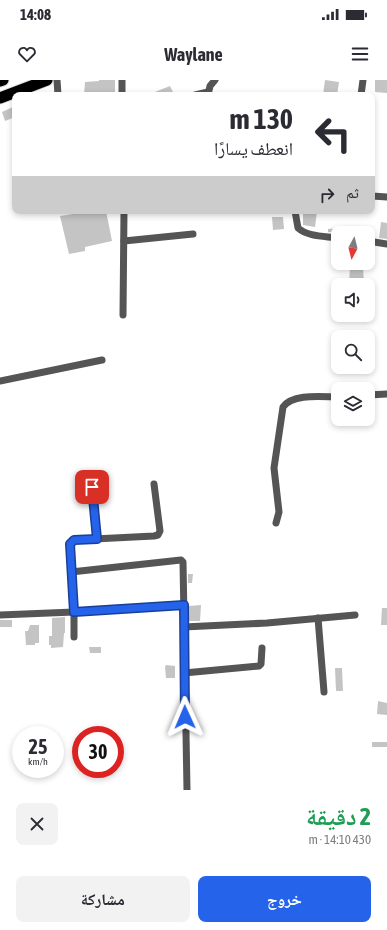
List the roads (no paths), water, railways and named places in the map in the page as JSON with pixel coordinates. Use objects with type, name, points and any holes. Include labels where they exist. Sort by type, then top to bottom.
[{"type":"highway","points":[[16,92],[47,80]]},
{"type":"highway","points":[[0,98],[12,93]]},
{"type":"street","points":[[56,80],[58,92]]},
{"type":"street","points":[[122,80],[122,92]]},
{"type":"street","points":[[209,92],[215,80]]},
{"type":"street","points":[[361,92],[363,80]]},
{"type":"street","points":[[375,196],[387,198]]},
{"type":"street","points":[[123,315],[124,214]]},
{"type":"street","points":[[296,214],[298,228],[302,232],[331,237]]},
{"type":"street","points":[[124,241],[193,234]]},
{"type":"street","points":[[375,242],[387,244]]},
{"type":"street","points":[[0,381],[102,360]]},
{"type":"street","points":[[375,395],[387,394]]},
{"type":"street","points":[[276,523],[279,512],[274,468],[283,408],[286,404],[296,399],[331,397]]},
{"type":"street","points":[[74,637],[71,541],[154,536],[158,534],[160,531],[154,484]]},
{"type":"street","points":[[92,487],[97,539]]},
{"type":"street","points":[[72,572],[181,560],[184,567],[184,673],[187,790]]},
{"type":"street","points":[[0,615],[184,605]]},
{"type":"street","points":[[184,627],[267,623],[355,615]]},
{"type":"street","points":[[318,618],[324,692]]},
{"type":"street","points":[[184,673],[258,666],[261,664],[262,648]]}]
